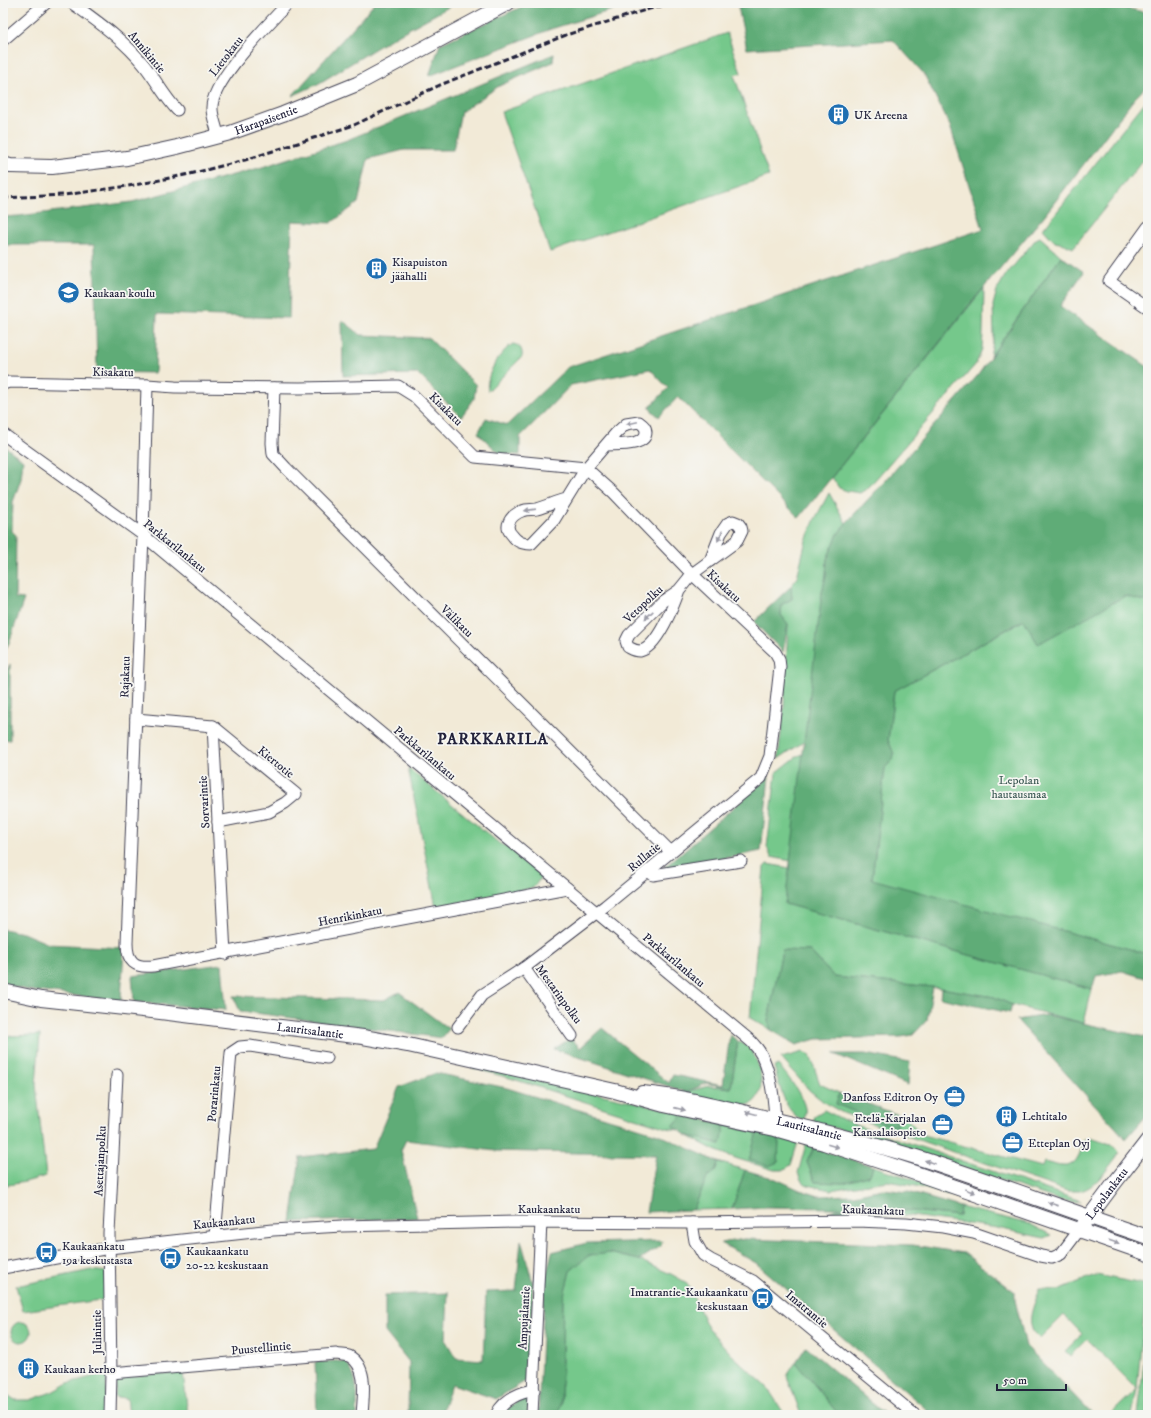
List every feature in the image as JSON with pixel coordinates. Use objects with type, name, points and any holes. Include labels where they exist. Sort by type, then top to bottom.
[{"type":"main road","name":"Harapaisentie","points":[[3,164],[10,166],[52,168],[86,164],[127,158],[178,147],[218,136],[283,114],[358,84],[508,3]]},
{"type":"main road","name":"Lauritsalantie","points":[[3,991],[41,999],[362,1037],[408,1045],[615,1091],[664,1106],[775,1124],[799,1124],[916,1158],[1148,1237]]},
{"type":"main road","name":"Lauritsalantie","points":[[775,1124],[863,1156],[1080,1229],[1148,1254]]},
{"type":"main road","name":"Lepolankatu","points":[[1080,1229],[1148,1140]]},
{"type":"street","points":[[3,40],[46,3]]},
{"type":"street","name":"Annikintie","points":[[72,3],[125,44],[144,65],[177,110]]},
{"type":"street","name":"Lietokatu","points":[[218,136],[212,109],[215,94],[221,82],[232,66],[288,3]]},
{"type":"street","points":[[1148,227],[1109,281],[1148,308]]},
{"type":"street","name":"Kisakatu","points":[[3,384],[9,382],[175,387],[274,388],[398,386],[414,396],[475,457],[586,468],[614,493],[692,574],[775,652],[779,659],[780,667]]},
{"type":"street","name":"Rajakatu","points":[[138,966],[129,958],[127,950],[143,535],[147,385]]},
{"type":"street","name":"Välikatu","points":[[274,388],[273,454],[671,852]]},
{"type":"street","name":"Parkkarilankatu","points":[[3,434],[143,535],[734,1026],[758,1049],[767,1069],[773,1093],[775,1124]]},
{"type":"street","points":[[567,499],[557,500],[538,508],[522,511],[515,515],[509,520],[508,528],[510,534],[524,544],[531,544],[554,520],[567,499],[586,468],[606,445]]},
{"type":"street","name":"Vetopolku","points":[[679,590],[671,612],[658,635],[651,643],[645,649],[639,651],[628,647],[626,641],[629,635],[663,601],[679,590],[692,574],[710,561]]},
{"type":"street","name":"Rullatie","points":[[458,1028],[482,996],[524,968],[596,912],[650,873],[671,852],[761,778],[770,756],[780,667]]},
{"type":"street","points":[[136,719],[213,726]]},
{"type":"street","name":"Sorvarintie","points":[[213,726],[225,954]]},
{"type":"street","name":"Kiertotie","points":[[213,726],[296,794],[270,812],[218,822]]},
{"type":"street","points":[[650,873],[741,861]]},
{"type":"street","name":"Henrikinkatu","points":[[138,966],[153,966],[225,954],[567,888]]},
{"type":"street","name":"Mestarinpolku","points":[[524,968],[572,1036]]},
{"type":"street","name":"Porarinkatu","points":[[215,1236],[231,1053],[240,1047],[250,1046],[327,1058]]},
{"type":"street","name":"Asettajanpolku","points":[[109,1248],[117,1076]]},
{"type":"street","name":"Kaukaankatu","points":[[3,1268],[109,1248],[273,1230],[342,1226],[541,1222],[692,1223],[857,1221],[906,1223],[943,1227],[974,1233],[1041,1256],[1052,1258],[1061,1254],[1080,1229]]},
{"type":"street","name":"Ampujalantie","points":[[532,1415],[541,1222]]},
{"type":"street","name":"Imatrantie","points":[[692,1223],[694,1241],[703,1255],[710,1260],[753,1281],[915,1415]]},
{"type":"street","name":"Julinintie","points":[[109,1248],[111,1373],[110,1415]]},
{"type":"street","name":"Puustellintie","points":[[111,1373],[336,1354],[348,1356],[361,1370],[363,1380],[362,1415]]},
{"type":"street","points":[[496,1415],[504,1403],[523,1392],[534,1390]]},
{"type":"green space","points":[[375,3],[456,3],[394,37],[318,84],[292,96]]},
{"type":"green space","points":[[530,3],[635,3],[551,29],[429,76],[440,44]]},
{"type":"green space","points":[[774,3],[1104,3],[1148,13],[1148,85],[1134,99],[1044,216],[971,303],[799,518],[678,397],[659,417],[649,408],[668,388],[650,369],[571,385],[520,437],[520,455],[500,454],[478,433],[486,418],[507,425],[568,367],[983,229],[950,126],[924,74],[893,40],[747,49],[738,7]]},
{"type":"green space","points":[[727,33],[741,73],[734,75],[769,176],[550,252],[501,112]]},
{"type":"green space","points":[[554,54],[553,62],[499,86],[461,112],[453,150],[404,150],[368,159],[358,203],[331,223],[292,221],[289,318],[157,314],[155,373],[97,372],[94,245],[3,245],[3,217],[132,202],[259,168],[347,140]]},
{"type":"green space","points":[[1148,98],[1148,154],[1073,248],[1055,242],[1043,229]]},
{"type":"green space","points":[[1040,237],[1061,256],[990,357],[994,337],[993,305],[997,290],[1005,276],[1036,239]]},
{"type":"green space","points":[[1061,256],[1084,272],[1060,306],[1148,367],[1148,602],[1125,596],[1038,644],[1024,620],[894,691],[888,740],[894,754],[893,759],[885,768],[872,879],[1148,954],[1148,979],[1122,971],[1096,976],[1092,989],[785,904],[827,559],[838,534],[846,523],[887,479],[978,375]]},
{"type":"green space","points":[[984,288],[982,349],[976,364],[868,488],[860,493],[839,488],[832,477]]},
{"type":"green space","points":[[342,320],[361,335],[429,338],[476,385],[474,399],[461,417],[418,374],[343,376]]},
{"type":"green space","points":[[513,344],[518,345],[522,352],[522,357],[488,391],[488,379],[494,365],[503,352]]},
{"type":"green space","points":[[3,445],[23,460],[21,479],[13,502],[12,531],[16,535],[15,598],[24,599],[9,643],[3,654]]},
{"type":"green space","points":[[829,493],[846,523],[838,534],[827,559],[805,741],[778,759],[784,707],[788,624],[781,615],[782,604],[792,599],[791,586],[797,577],[806,540]]},
{"type":"green space","name":"Lepolan hautausmaa","points":[[1148,553],[1148,954],[872,880],[885,768],[893,759],[894,754],[888,740],[894,691]]},
{"type":"green space","points":[[791,586],[792,599],[782,604],[781,615],[788,624],[783,652],[754,622]]},
{"type":"green space","points":[[10,664],[10,740],[3,739],[3,679]]},
{"type":"green space","points":[[804,753],[791,861],[771,857],[767,847],[776,773]]},
{"type":"green space","points":[[408,768],[500,844],[510,847],[543,875],[533,888],[436,907]]},
{"type":"green space","points":[[769,777],[761,851],[659,872],[759,785]]},
{"type":"green space","points":[[767,864],[790,868],[785,904],[1092,989],[1084,1023],[1012,1005],[994,997],[933,987],[834,977],[810,951],[782,950],[768,1021],[771,1030],[750,1018],[764,867]]},
{"type":"green space","points":[[3,929],[23,933],[49,944],[124,948],[121,1001],[27,990],[3,984]]},
{"type":"green space","points":[[782,950],[810,951],[834,977],[933,987],[927,1020],[913,1035],[901,1037],[816,1039],[796,1045],[771,1030],[768,1021]]},
{"type":"green space","points":[[222,964],[226,1010],[134,1002],[132,976]]},
{"type":"green space","points":[[941,988],[994,997],[1012,1005],[1010,1013],[940,998]]},
{"type":"green space","points":[[399,992],[449,1029],[442,1038],[240,1011],[233,996],[384,1000]]},
{"type":"green space","points":[[1047,1015],[1145,1037],[1148,1041],[1148,1114],[1126,1139],[1017,1020]]},
{"type":"green space","points":[[602,1028],[669,1083],[673,1075],[723,1085],[730,1035],[738,1041],[731,1088],[707,1083],[686,1092],[554,1049],[571,1038],[580,1048]]},
{"type":"green space","points":[[40,1035],[36,1085],[46,1176],[3,1186],[3,1036]]},
{"type":"green space","points":[[738,1041],[748,1047],[754,1054],[760,1071],[760,1090],[758,1097],[752,1103],[744,1106],[677,1093],[709,1086],[731,1088]]},
{"type":"green space","points":[[803,1052],[810,1055],[820,1084],[839,1093],[836,1104],[897,1126],[893,1113],[904,1116],[923,1135],[1042,1167],[1044,1162],[1061,1166],[1068,1166],[1072,1164],[1078,1157],[1084,1139],[1088,1140],[1089,1138],[1111,1144],[1120,1153],[1103,1175],[1092,1185],[1080,1191],[1067,1191],[843,1113],[825,1103],[809,1090],[781,1058]]},
{"type":"green space","points":[[834,1054],[865,1054],[910,1062],[908,1085]]},
{"type":"green space","points":[[778,1065],[790,1079],[804,1103],[805,1114],[803,1120],[791,1111],[787,1105],[774,1067]]},
{"type":"green space","points":[[475,1066],[679,1112],[683,1115],[673,1126],[679,1130],[667,1128],[510,1078],[472,1068]]},
{"type":"green space","points":[[436,1073],[507,1088],[658,1134],[718,1162],[715,1172],[708,1176],[693,1210],[646,1212],[656,1155],[495,1151],[406,1140],[401,1150],[417,1218],[291,1222],[300,1157],[373,1149],[399,1087]]},
{"type":"green space","points":[[839,1093],[893,1113],[897,1127],[876,1121],[836,1104]]},
{"type":"green space","points":[[824,1110],[864,1128],[1081,1201],[1074,1202],[1059,1200],[860,1134],[813,1123],[814,1116]]},
{"type":"green space","points":[[683,1115],[725,1124],[721,1144],[686,1135],[673,1126]]},
{"type":"green space","points":[[725,1124],[757,1132],[778,1162],[779,1137],[798,1142],[791,1165],[783,1170],[774,1170],[714,1150],[686,1135],[720,1144]]},
{"type":"green space","points":[[757,1132],[779,1137],[778,1162],[769,1166],[749,1160]]},
{"type":"green space","points":[[806,1144],[814,1146],[807,1162],[815,1182],[843,1183],[870,1175],[873,1166],[1005,1210],[916,1186],[887,1181],[830,1190],[807,1185],[801,1180],[798,1173]]},
{"type":"green space","points":[[814,1148],[873,1166],[870,1175],[843,1183],[815,1182],[807,1162]]},
{"type":"green space","points":[[718,1162],[745,1170],[732,1209],[693,1210],[708,1176],[715,1172]]},
{"type":"green space","points":[[745,1170],[776,1179],[800,1190],[819,1196],[853,1195],[883,1189],[908,1192],[960,1207],[959,1216],[895,1209],[766,1207],[732,1209]]},
{"type":"green space","points":[[960,1207],[1030,1224],[1051,1235],[1044,1238],[997,1228],[905,1215],[829,1212],[837,1209],[895,1209],[959,1216]]},
{"type":"green space","points":[[744,1239],[913,1245],[964,1253],[1015,1292],[1015,1300],[1026,1346],[1093,1415],[933,1415],[756,1263],[721,1243]]},
{"type":"green space","points":[[521,1240],[533,1283],[529,1379],[496,1399],[452,1384],[441,1415],[408,1415],[409,1362],[385,1332],[385,1295],[448,1293],[446,1341],[456,1358],[483,1360],[486,1292],[516,1291]]},
{"type":"green space","points":[[662,1241],[661,1246],[639,1260],[609,1253],[588,1256],[570,1271],[563,1299],[561,1404],[557,1415],[538,1415],[545,1281],[552,1252],[587,1243]]},
{"type":"green space","points":[[609,1253],[639,1260],[671,1274],[687,1283],[708,1328],[731,1354],[767,1387],[785,1415],[557,1415],[561,1404],[563,1299],[570,1271],[587,1256]]},
{"type":"green space","points":[[91,1270],[106,1272],[106,1301],[100,1300],[23,1311],[16,1286]]},
{"type":"green space","points":[[1096,1275],[1143,1284],[1146,1291],[1137,1389],[1087,1339],[1070,1356],[1065,1351],[1082,1334],[1064,1315],[1040,1339],[1033,1330],[1031,1324],[1031,1314],[1040,1289],[1058,1290]]},
{"type":"green space","points":[[21,1322],[28,1325],[31,1332],[28,1339],[21,1342],[14,1339],[11,1332],[14,1325]]},
{"type":"green space","points":[[1148,1325],[1148,1415],[1138,1415]]},
{"type":"green space","points":[[806,1347],[886,1415],[839,1415],[796,1362]]},
{"type":"green space","points":[[315,1362],[346,1362],[353,1375],[356,1387],[357,1415],[317,1415]]},
{"type":"green space","points":[[796,1362],[839,1415],[801,1415],[787,1376]]},
{"type":"green space","points":[[183,1372],[188,1415],[129,1415],[127,1398],[115,1397],[116,1380],[119,1377]]},
{"type":"green space","points":[[107,1373],[105,1415],[3,1415],[3,1392],[15,1400],[30,1400],[52,1392],[68,1383]]},
{"type":"green space","points":[[1137,1389],[1132,1415],[1114,1415],[1112,1413]]},
{"type":"green space","points":[[530,1397],[528,1415],[500,1415],[516,1402]]},
{"type":"railway","points":[[3,198],[64,195],[135,185],[190,174],[245,160],[354,125],[440,85],[566,35],[649,9],[675,3]]},
{"type":"place","name":"UK Areena","points":[[838,115]]},
{"type":"place","name":"Kisapuiston jäähalli","points":[[376,269]]},
{"type":"place","name":"Kaukaan koulu","points":[[68,293]]},
{"type":"place","name":"Danfoss Editron Oy","points":[[954,1097]]},
{"type":"place","name":"Lehtitalo","points":[[1006,1116]]},
{"type":"place","name":"Etelä-Karjalan Kansalaisopisto","points":[[942,1125]]},
{"type":"place","name":"Etteplan Oyj","points":[[1013,1143]]},
{"type":"place","name":"Kaukaankatu 19a keskustasta","points":[[47,1253]]},
{"type":"place","name":"Kaukaankatu 20-22 keskustaan","points":[[170,1258]]},
{"type":"place","name":"Imatrantie-Kaukaankatu keskustaan","points":[[763,1299]]},
{"type":"place","name":"Kaukaan kerho","points":[[29,1369]]},
{"type":"district","name":"PARKKARILA","points":[[493,738]]}]
